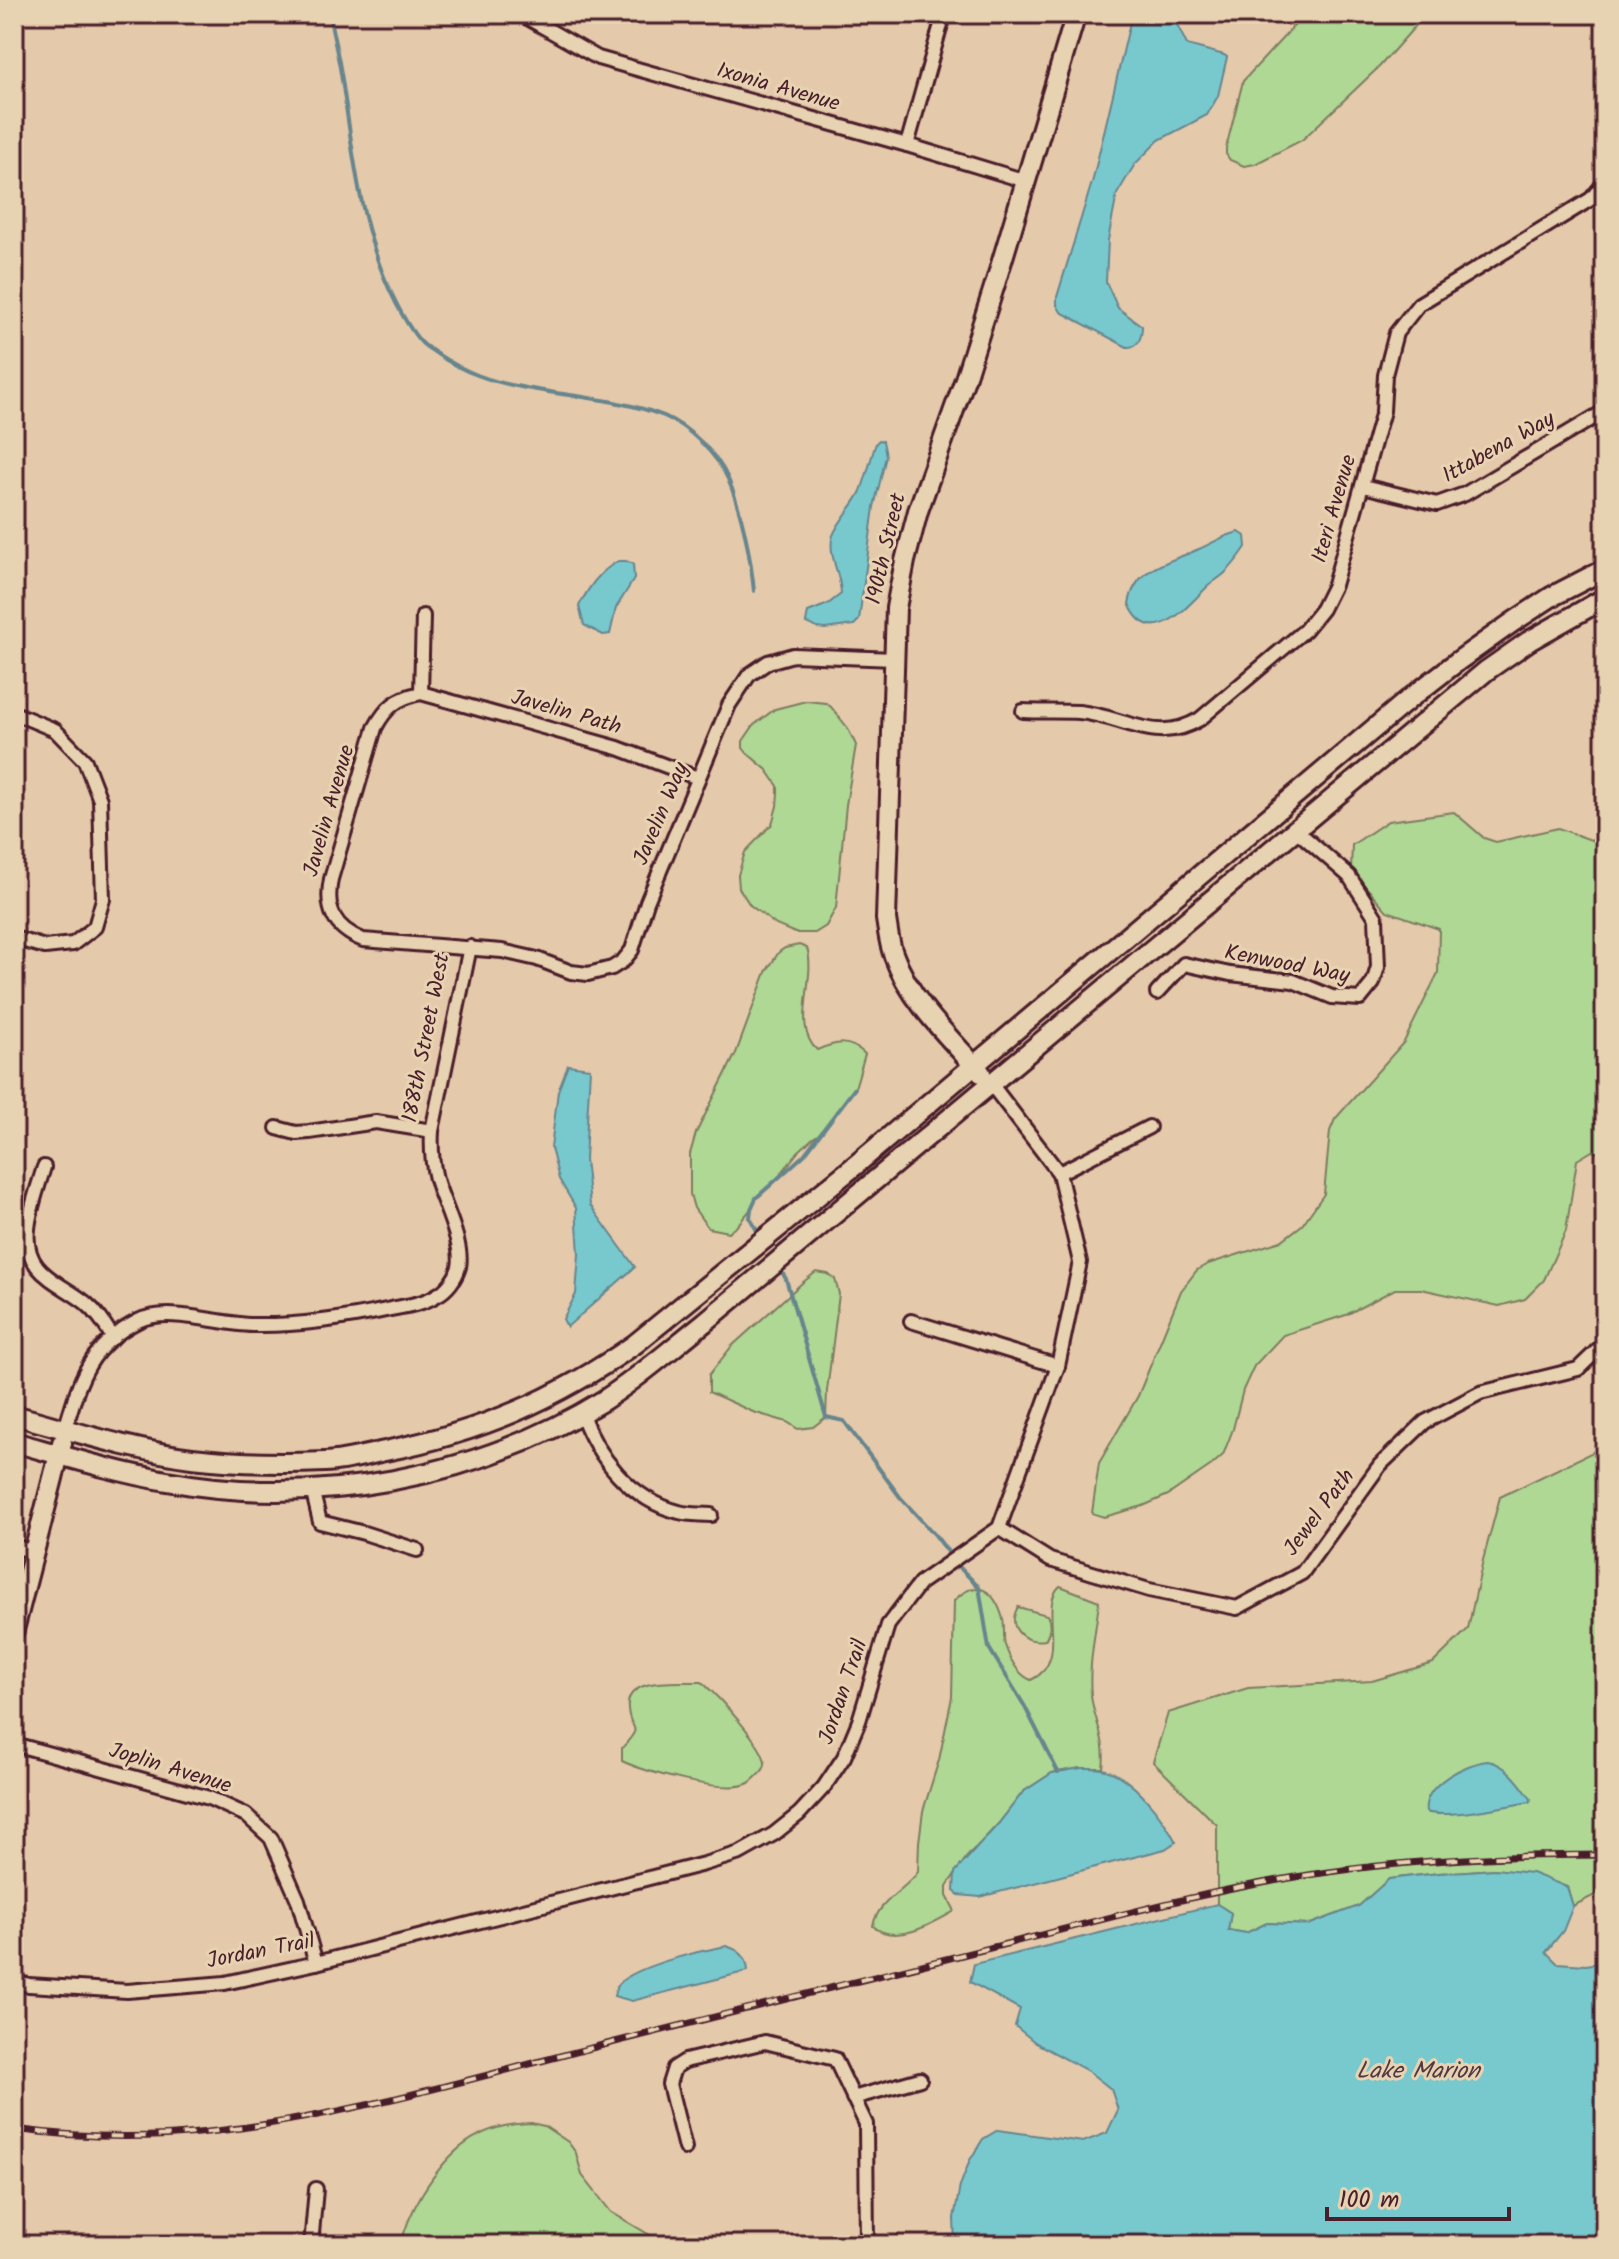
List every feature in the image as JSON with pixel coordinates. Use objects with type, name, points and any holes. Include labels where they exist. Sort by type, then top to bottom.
[{"type":"main road","name":"190th Street","points":[[991,1084],[912,991],[897,965],[890,941],[886,919],[896,608],[918,511],[972,356],[1076,14]]},
{"type":"main road","points":[[14,1442],[120,1444],[191,1457],[263,1463],[328,1462],[433,1442],[531,1407],[601,1368],[635,1344],[852,1168],[1458,661],[1551,597],[1605,569]]},
{"type":"main road","points":[[14,1415],[62,1441],[168,1481],[275,1491],[396,1480],[445,1468],[502,1450],[581,1412],[605,1399],[705,1322],[1486,671],[1529,641],[1605,598]]},
{"type":"main road","name":"188th Street West","points":[[14,1630],[62,1441]]},
{"type":"street","points":[[907,145],[944,14]]},
{"type":"street","name":"Ixonia Avenue","points":[[526,17],[598,58],[1026,181]]},
{"type":"street","name":"Iteri Avenue","points":[[1023,711],[1079,712],[1161,732],[1188,726],[1305,630],[1322,609],[1334,585],[1383,411],[1385,375],[1396,333],[1419,304],[1591,199],[1605,182]]},
{"type":"street","name":"Ittabena Way","points":[[1363,486],[1437,504],[1465,494],[1605,411]]},
{"type":"street","points":[[421,693],[423,616]]},
{"type":"street","name":"Javelin Way","points":[[470,947],[537,959],[571,972],[588,974],[601,972],[623,961],[632,950],[647,902],[698,778],[736,693],[749,675],[768,662],[793,655],[894,659]]},
{"type":"street","name":"Javelin Path","points":[[421,693],[618,748],[698,778]]},
{"type":"street","name":"Javelin Avenue","points":[[421,693],[394,702],[375,728],[331,879],[328,900],[338,923],[345,931],[363,940],[470,947]]},
{"type":"street","points":[[14,713],[55,730],[85,761],[100,800],[103,899],[95,927],[73,944],[45,947],[14,938]]},
{"type":"street","name":"Kenwood Way","points":[[1157,993],[1184,964],[1230,974],[1293,981],[1332,997],[1360,999],[1373,983],[1378,967],[1376,918],[1349,876],[1296,830]]},
{"type":"street","name":"188th Street West","points":[[62,1441],[86,1368],[96,1353],[137,1322],[166,1315],[251,1325],[316,1322],[424,1302],[440,1294],[453,1280],[460,1254],[436,1178],[431,1155],[432,1131],[470,947]]},
{"type":"street","points":[[991,1084],[1059,1173],[1080,1262],[1058,1366],[999,1528]]},
{"type":"street","points":[[277,1128],[296,1133],[376,1122],[432,1131]]},
{"type":"street","points":[[1059,1173],[1149,1127]]},
{"type":"street","points":[[44,1167],[28,1230],[32,1258],[48,1279],[77,1296],[95,1312],[113,1338]]},
{"type":"street","points":[[911,1321],[1058,1366]]},
{"type":"street","name":"Jewel Path","points":[[999,1528],[1050,1560],[1149,1590],[1237,1608],[1302,1573],[1380,1465],[1425,1422],[1480,1393],[1578,1369],[1605,1343]]},
{"type":"street","points":[[581,1412],[604,1459],[631,1488],[660,1506],[682,1513],[711,1515]]},
{"type":"street","points":[[312,1489],[320,1522],[417,1550]]},
{"type":"street","name":"Jordan Trail","points":[[14,1982],[127,1991],[225,1983],[316,1963],[740,1853],[774,1834],[799,1814],[824,1787],[844,1757],[859,1721],[888,1625],[920,1583],[999,1528]]},
{"type":"street","points":[[14,1546],[34,1552]]},
{"type":"street","name":"Joplin Avenue","points":[[14,1744],[209,1798],[246,1815],[271,1838],[298,1900],[316,1963]]},
{"type":"street","points":[[685,2148],[669,2084],[674,2068],[685,2061],[765,2042],[835,2059],[866,2124],[867,2245]]},
{"type":"street","points":[[853,2098],[920,2079]]},
{"type":"street","points":[[311,2245],[316,2189]]},
{"type":"green space","points":[[1305,14],[1426,14],[1380,66],[1302,140],[1255,164],[1244,166],[1230,160],[1226,148],[1243,81]]},
{"type":"green space","points":[[806,701],[826,703],[831,707],[856,745],[846,805],[836,908],[826,926],[815,933],[795,933],[776,925],[750,905],[739,888],[738,875],[745,852],[772,824],[778,793],[778,786],[767,770],[743,748],[743,741],[754,725],[775,709]]},
{"type":"green space","points":[[1454,812],[1484,838],[1496,842],[1558,828],[1605,845],[1605,1155],[1592,1151],[1577,1160],[1566,1231],[1544,1280],[1525,1299],[1499,1306],[1421,1289],[1395,1289],[1346,1315],[1283,1335],[1254,1366],[1243,1390],[1223,1455],[1168,1495],[1104,1517],[1092,1513],[1099,1463],[1138,1396],[1181,1291],[1197,1270],[1208,1264],[1281,1241],[1302,1225],[1324,1194],[1330,1131],[1335,1119],[1404,1042],[1438,973],[1439,929],[1387,911],[1351,870],[1352,845],[1388,821]]},
{"type":"green space","points":[[799,945],[807,948],[809,960],[805,1016],[810,1040],[817,1050],[842,1043],[865,1054],[855,1088],[821,1133],[798,1152],[772,1185],[756,1198],[736,1227],[728,1232],[708,1228],[694,1208],[690,1194],[690,1154],[696,1133],[736,1053],[766,972],[779,952]]},
{"type":"green space","points":[[816,1272],[835,1279],[839,1294],[826,1417],[813,1427],[798,1429],[709,1392],[709,1375],[732,1346]]},
{"type":"green space","points":[[1605,1446],[1605,1890],[1573,1906],[1567,1887],[1495,1869],[1439,1873],[1389,1879],[1359,1906],[1308,1925],[1267,1923],[1246,1933],[1228,1930],[1231,1913],[1217,1904],[1217,1825],[1153,1762],[1168,1713],[1248,1688],[1372,1681],[1433,1663],[1468,1629],[1500,1497]]},
{"type":"green space","points":[[1060,1586],[1099,1601],[1090,1683],[1102,1739],[1103,1768],[1052,1773],[1023,1792],[966,1858],[947,1886],[953,1912],[913,1931],[902,1934],[882,1932],[873,1926],[880,1910],[918,1872],[923,1811],[939,1760],[952,1697],[954,1601],[970,1589],[978,1588],[990,1594],[1000,1609],[1009,1656],[1018,1670],[1031,1680],[1043,1671],[1050,1660],[1052,1607],[1054,1595]]},
{"type":"green space","points":[[1018,1607],[1047,1615],[1050,1628],[1045,1640],[1030,1639],[1019,1632],[1014,1621]]},
{"type":"green space","points":[[702,1682],[758,1746],[765,1765],[760,1773],[749,1783],[723,1786],[666,1776],[622,1761],[622,1748],[635,1731],[628,1709],[629,1698],[635,1691],[656,1683]]},
{"type":"green space","points":[[531,2123],[544,2126],[568,2142],[576,2153],[582,2175],[611,2212],[655,2238],[681,2245],[401,2245],[409,2219],[422,2194],[454,2152],[495,2128]]},
{"type":"water","points":[[1132,14],[1172,14],[1187,45],[1227,57],[1218,96],[1207,115],[1159,140],[1135,164],[1117,194],[1108,240],[1106,282],[1118,308],[1142,326],[1137,343],[1127,347],[1061,312],[1057,297],[1093,179]]},
{"type":"water","points":[[879,440],[883,441],[886,456],[874,507],[859,620],[854,625],[817,628],[806,623],[808,612],[828,604],[841,594],[832,539],[861,491]]},
{"type":"water","points":[[1239,532],[1245,536],[1246,547],[1241,554],[1226,572],[1178,615],[1157,625],[1137,618],[1129,604],[1132,591],[1146,574]]},
{"type":"water","points":[[618,561],[633,564],[634,579],[616,608],[610,634],[603,635],[584,625],[579,606],[595,580]]},
{"type":"water","points":[[568,1065],[590,1068],[585,1159],[590,1205],[635,1267],[567,1327],[563,1319],[576,1294],[579,1254],[576,1208],[559,1179],[551,1148],[558,1091]]},
{"type":"water","points":[[1488,1761],[1501,1766],[1512,1776],[1531,1799],[1530,1802],[1462,1813],[1426,1812],[1431,1793],[1447,1777],[1468,1766]]},
{"type":"water","points":[[1081,1768],[1103,1769],[1126,1781],[1155,1810],[1176,1842],[1165,1849],[980,1897],[959,1895],[954,1891],[955,1872],[1023,1792],[1052,1773]]},
{"type":"water","name":"Lake Marion","points":[[1495,1869],[1532,1873],[1567,1887],[1573,1906],[1563,1931],[1546,1952],[1557,1963],[1586,1965],[1605,1962],[1605,2245],[955,2245],[954,2218],[960,2186],[970,2160],[983,2139],[998,2130],[1083,2142],[1107,2133],[1118,2110],[1111,2089],[1088,2071],[1036,2043],[1015,2026],[1020,2009],[970,1982],[974,1964],[1217,1904],[1231,1913],[1228,1930],[1246,1933],[1267,1923],[1308,1925],[1359,1906],[1389,1879]]},
{"type":"water","points":[[726,1946],[742,1955],[748,1971],[632,2001],[614,1996],[621,1982],[633,1974],[687,1955]]},
{"type":"waterway","points":[[329,14],[366,222],[384,276],[414,334],[425,346],[447,360],[487,379],[629,405],[664,416],[683,427],[710,451],[728,479],[745,534],[754,591]]},
{"type":"waterway","points":[[760,1236],[750,1218],[756,1198],[804,1155],[855,1088]]},
{"type":"waterway","points":[[779,1267],[786,1279],[826,1417],[844,1421],[900,1497],[979,1587],[989,1648],[1024,1705],[1058,1772]]},
{"type":"railway","points":[[14,2129],[90,2136],[192,2134],[314,2116],[410,2095],[1129,1913],[1248,1886],[1329,1872],[1432,1861],[1605,1855]]}]
